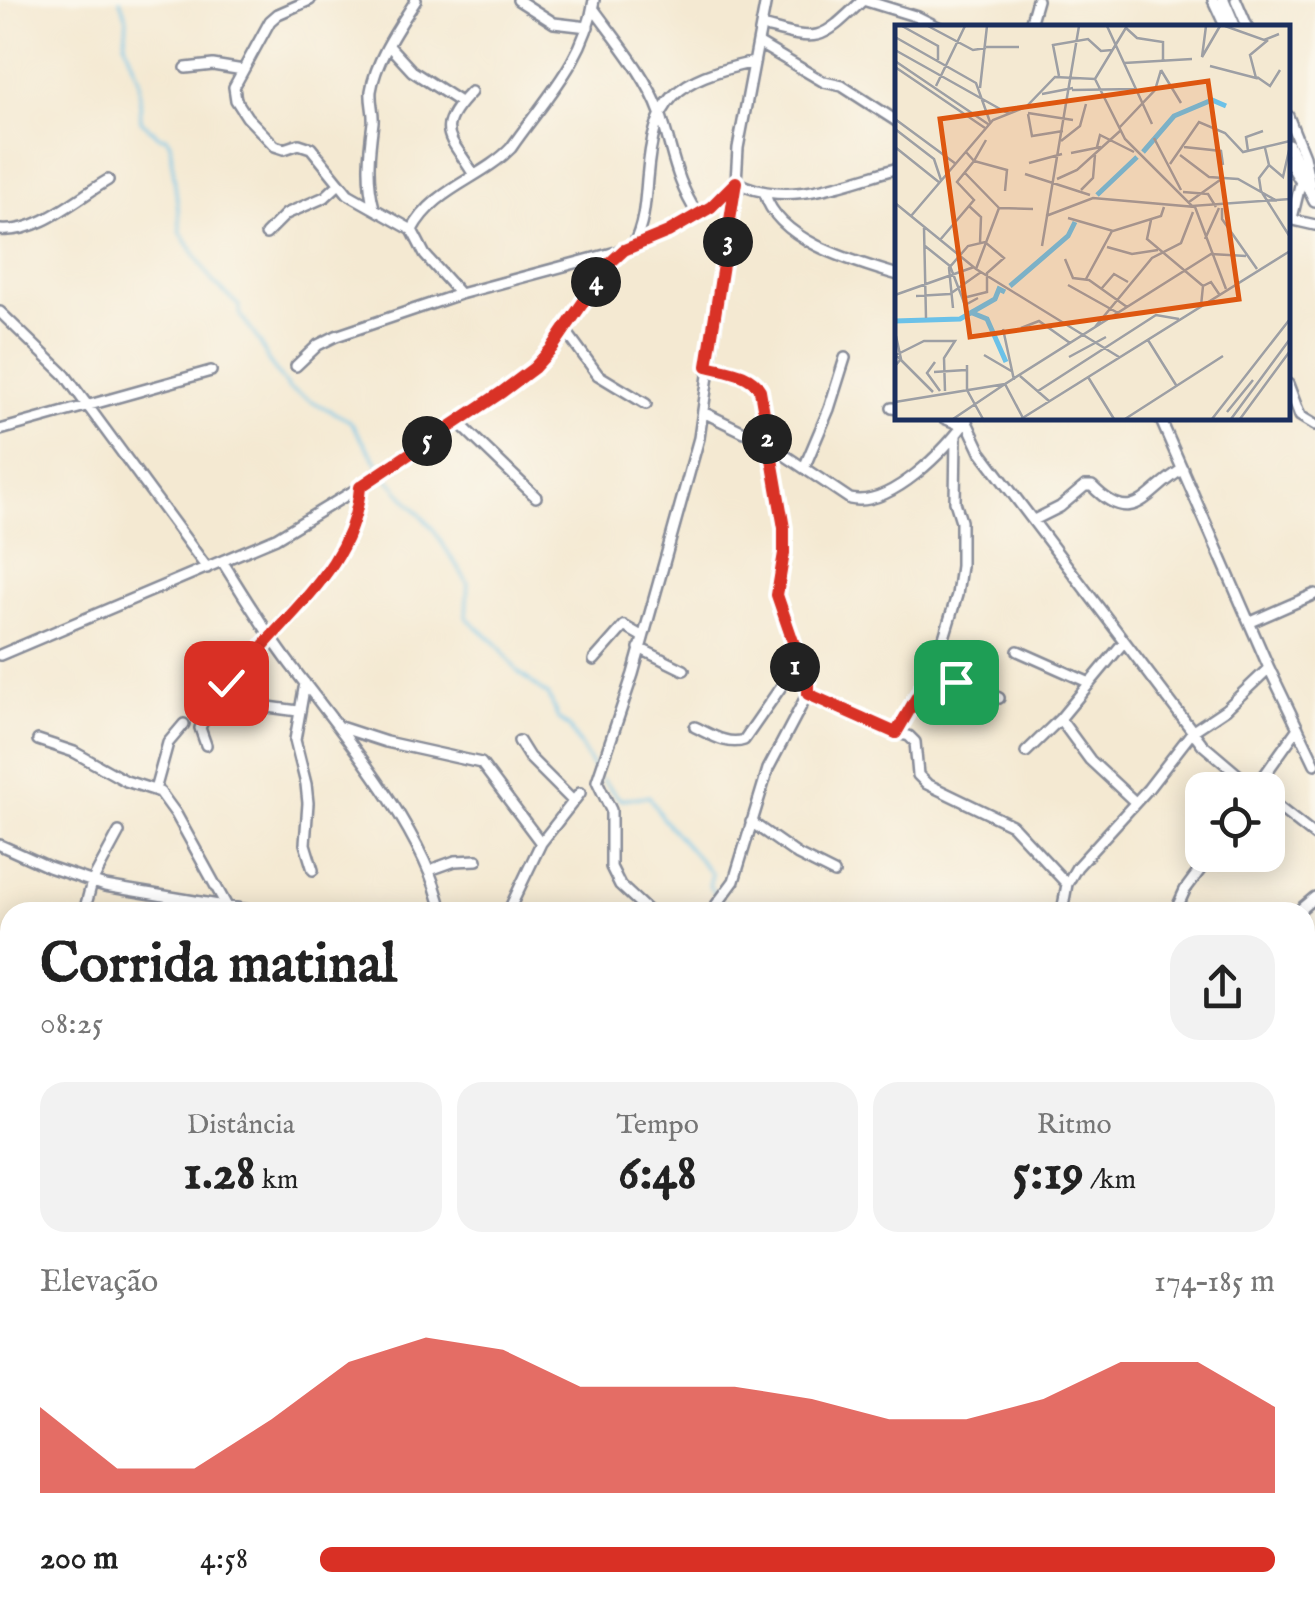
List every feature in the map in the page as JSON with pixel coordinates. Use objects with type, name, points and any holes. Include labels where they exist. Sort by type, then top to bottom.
[{"type":"main road","points":[[1223,0],[1234,25]]},
{"type":"main road","points":[[1290,149],[1313,196]]},
{"type":"street","points":[[310,0],[270,21],[234,87],[236,100],[274,146],[299,144],[310,148],[348,194],[412,230],[424,255],[460,294]]},
{"type":"street","points":[[374,208],[368,173],[374,78],[416,0]]},
{"type":"street","points":[[518,0],[554,23],[588,27]]},
{"type":"street","points":[[638,902],[620,885],[611,868],[611,810],[599,777],[699,438],[738,148],[766,0]]},
{"type":"street","points":[[762,26],[814,38],[829,32],[863,0],[934,25]]},
{"type":"street","points":[[1030,25],[1037,0]]},
{"type":"street","points":[[1214,0],[1225,25]]},
{"type":"street","points":[[1236,0],[1247,25]]},
{"type":"street","points":[[412,230],[418,218],[439,198],[511,148],[567,74],[588,27],[593,4]]},
{"type":"street","points":[[593,4],[659,112],[678,180],[698,214]]},
{"type":"street","points":[[758,43],[824,82],[842,86],[895,120]]},
{"type":"street","points":[[389,46],[412,71],[460,102]]},
{"type":"street","points":[[0,655],[276,538],[360,487],[534,368],[597,280],[628,248],[645,213],[650,150],[659,112],[668,98],[689,84],[754,62]]},
{"type":"street","points":[[186,68],[213,65],[242,70]]},
{"type":"street","points":[[470,92],[446,127],[447,136],[474,175]]},
{"type":"street","points":[[1290,121],[1304,156],[1313,196]]},
{"type":"street","points":[[1290,163],[1313,196]]},
{"type":"street","points":[[736,182],[765,194],[784,196],[895,169]]},
{"type":"street","points":[[0,230],[18,230],[36,223],[108,180]]},
{"type":"street","points":[[296,366],[318,345],[336,336],[460,294],[628,248],[698,214],[724,198],[736,182]]},
{"type":"street","points":[[1301,182],[1290,219],[1315,224]]},
{"type":"street","points":[[266,234],[286,214],[325,197],[338,185]]},
{"type":"street","points":[[765,194],[770,211],[792,229],[847,259],[895,274]]},
{"type":"street","points":[[0,312],[65,375],[207,568]]},
{"type":"street","points":[[564,330],[598,375],[646,404]]},
{"type":"street","points":[[804,468],[830,409],[846,358]]},
{"type":"street","points":[[695,727],[725,740],[744,740],[799,659],[777,595],[784,528],[760,390],[755,381],[707,366]]},
{"type":"street","points":[[0,430],[211,371]]},
{"type":"street","points":[[1290,389],[1300,416],[1315,426]]},
{"type":"street","points":[[703,412],[744,432],[766,432]]},
{"type":"street","points":[[768,444],[850,498],[863,502],[920,470],[956,436],[966,420]]},
{"type":"street","points":[[966,420],[981,452],[1123,643],[1204,745],[1235,772]]},
{"type":"street","points":[[1161,420],[1315,764]]},
{"type":"street","points":[[457,421],[536,496]]},
{"type":"street","points":[[896,733],[936,664],[957,595],[962,566],[961,521],[955,502],[956,436]]},
{"type":"street","points":[[1034,520],[1060,507],[1085,486],[1092,486],[1108,501],[1134,507],[1183,469]]},
{"type":"street","points":[[206,745],[200,728],[218,688],[230,683],[302,605],[341,552],[352,530],[360,487]]},
{"type":"street","points":[[222,561],[270,636],[362,759],[430,870],[439,902]]},
{"type":"street","points":[[1251,622],[1315,594]]},
{"type":"street","points":[[594,660],[624,626],[643,637]]},
{"type":"street","points":[[1026,752],[1060,719],[1123,643]]},
{"type":"street","points":[[639,648],[684,670]]},
{"type":"street","points":[[1018,651],[1090,682]]},
{"type":"street","points":[[936,664],[956,682],[999,698]]},
{"type":"street","points":[[721,902],[728,893],[774,756],[808,694],[808,684],[794,668]]},
{"type":"street","points":[[1064,902],[1076,866],[1193,731],[1226,709],[1270,668]]},
{"type":"street","points":[[230,683],[234,692],[261,706],[298,711]]},
{"type":"street","points":[[305,683],[295,740],[306,784],[305,844],[313,870]]},
{"type":"street","points":[[808,694],[909,736],[915,742],[918,774],[927,784],[1012,825],[1067,884]]},
{"type":"street","points":[[1060,719],[1090,760],[1135,802]]},
{"type":"street","points":[[156,790],[168,743],[184,724]]},
{"type":"street","points":[[337,726],[480,764],[540,843]]},
{"type":"street","points":[[1267,772],[1298,728]]},
{"type":"street","points":[[38,740],[74,752],[126,781],[156,790],[176,814],[224,902]]},
{"type":"street","points":[[513,902],[540,843],[576,797],[529,757],[519,742]]},
{"type":"street","points":[[1285,812],[1315,836]]},
{"type":"street","points":[[751,822],[798,855],[834,873]]},
{"type":"street","points":[[87,902],[92,882],[119,832]]},
{"type":"street","points":[[0,845],[92,882],[194,902]]},
{"type":"street","points":[[430,870],[455,861],[477,860]]},
{"type":"street","points":[[1180,902],[1198,872]]},
{"type":"street","points":[[174,898],[174,902]]},
{"type":"waterway","points":[[120,0],[127,19],[125,43],[139,79],[141,121],[170,143],[181,233],[212,281],[239,306],[268,361],[289,389],[350,421],[380,467]]},
{"type":"waterway","points":[[384,474],[433,529],[468,583],[466,617],[497,644],[518,672],[549,696],[558,719],[569,727],[597,774]]},
{"type":"waterway","points":[[602,780],[620,799],[649,796],[662,818],[712,874],[709,886],[718,896]]},
{"type":"route","points":[[226,683],[302,605],[329,570],[352,530],[360,487],[534,368],[597,280],[624,250],[668,232],[711,207],[736,182],[707,366],[755,381],[760,390],[784,528],[777,595],[799,659],[794,668],[808,684],[808,694],[896,733],[936,664],[956,682]]}]
